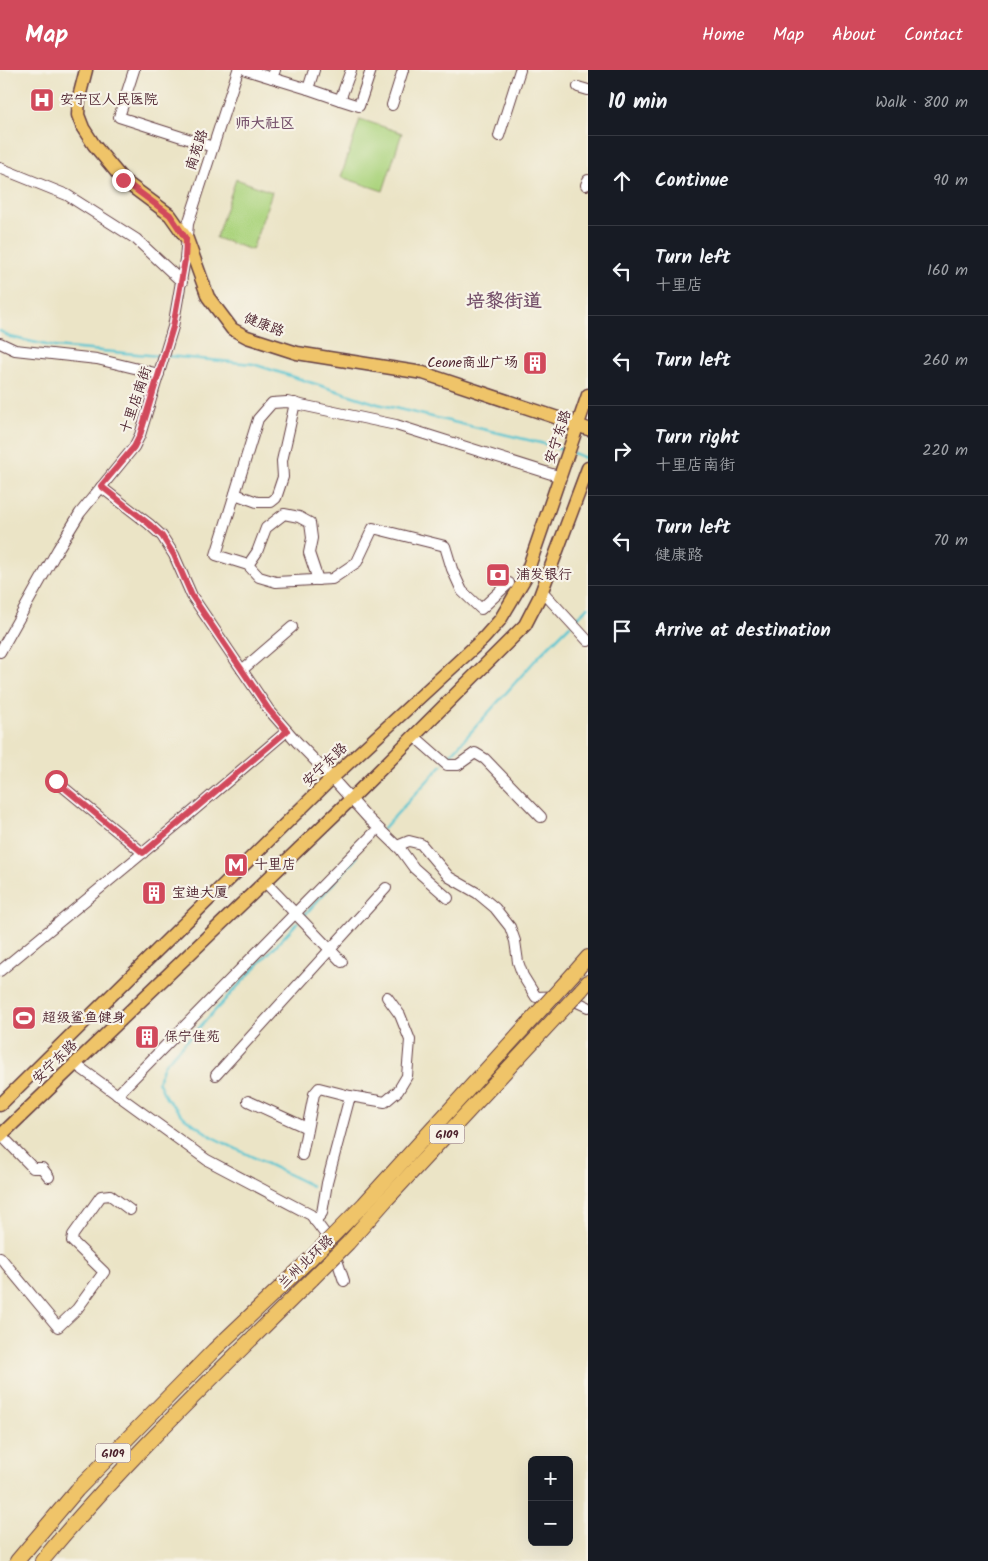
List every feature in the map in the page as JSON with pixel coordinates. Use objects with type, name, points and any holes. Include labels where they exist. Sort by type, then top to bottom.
[{"type":"highway","name":"兰州北环路","points":[[18,1561],[77,1490],[214,1350],[308,1261],[364,1204],[588,958]]},
{"type":"highway","name":"兰州北环路","points":[[42,1561],[122,1471],[224,1365],[348,1243],[585,986]]},
{"type":"main road","name":"健康路","points":[[86,70],[79,97],[78,114],[83,128],[94,145],[123,180],[170,215],[186,239],[208,296],[232,329],[247,337],[297,353],[423,373],[583,427]]},
{"type":"main road","name":"安宁东路","points":[[0,1105],[332,778],[483,639],[500,620],[525,578],[572,445],[583,427],[588,395]]},
{"type":"main road","name":"安宁东路","points":[[1,1136],[351,799],[525,625],[542,591],[587,470]]},
{"type":"street","points":[[134,70],[119,117],[213,147]]},
{"type":"street","name":"南苑路","points":[[186,239],[188,224],[238,70]]},
{"type":"street","points":[[246,70],[273,74],[308,89],[358,106],[371,70]]},
{"type":"street","points":[[308,89],[314,70]]},
{"type":"street","points":[[340,100],[351,70]]},
{"type":"street","points":[[392,105],[404,70]]},
{"type":"street","points":[[499,136],[520,70]]},
{"type":"street","points":[[0,168],[67,195],[136,239],[182,282]]},
{"type":"street","name":"十里店南街","points":[[0,652],[80,513],[134,447],[140,435],[173,327],[182,282],[186,239]]},
{"type":"street","points":[[0,343],[15,350],[97,359],[160,374]]},
{"type":"street","points":[[509,583],[481,609],[462,591],[452,569],[445,546],[373,528],[357,562],[332,579],[276,582],[259,577],[248,565],[216,555],[258,419],[272,403],[287,402],[396,425],[561,477]]},
{"type":"street","points":[[295,404],[282,460],[283,477],[276,498],[277,508],[284,514],[299,517],[310,523],[312,538],[309,553],[318,580]]},
{"type":"street","points":[[101,486],[162,536],[174,555],[192,596],[269,710],[351,799],[378,832],[397,846],[414,868],[448,898]]},
{"type":"street","points":[[234,494],[258,502],[271,502],[276,498]]},
{"type":"street","points":[[248,565],[257,552],[266,528],[284,514]]},
{"type":"street","points":[[542,591],[588,641]]},
{"type":"street","points":[[242,670],[292,627]]},
{"type":"street","points":[[0,971],[287,731]]},
{"type":"street","points":[[414,736],[444,762],[458,765],[475,753],[485,759],[541,817]]},
{"type":"street","points":[[56,781],[143,853]]},
{"type":"street","points":[[117,1095],[299,917],[378,832]]},
{"type":"street","points":[[397,846],[409,841],[421,844],[449,877],[477,893],[495,908],[510,927],[523,976],[536,997],[564,996],[588,1007]]},
{"type":"street","points":[[265,882],[342,962]]},
{"type":"street","points":[[216,1075],[386,888]]},
{"type":"street","points":[[302,1155],[314,1094],[319,1088],[385,1102],[398,1091],[408,1076],[410,1040],[400,1015],[387,997]]},
{"type":"street","points":[[75,1064],[207,1160],[311,1215],[331,1242],[344,1281]]},
{"type":"street","points":[[315,1221],[322,1213],[327,1183],[350,1096]]},
{"type":"street","points":[[248,1101],[307,1128]]},
{"type":"street","points":[[1,1136],[33,1168],[42,1168],[49,1177]]},
{"type":"street","points":[[0,1257],[58,1327],[77,1310],[104,1272],[72,1241],[73,1235],[101,1196],[110,1195],[130,1210]]},
{"type":"green space","points":[[360,119],[402,133],[383,191],[341,177]]},
{"type":"green space","points":[[236,179],[272,192],[252,250],[216,238]]},
{"type":"waterway","points":[[0,331],[10,337],[55,347],[160,356]]},
{"type":"waterway","points":[[168,356],[253,364],[378,404],[549,445],[565,451]]},
{"type":"waterway","points":[[573,453],[588,459]]},
{"type":"waterway","points":[[574,621],[588,607]]},
{"type":"waterway","points":[[445,761],[539,656],[570,625]]},
{"type":"waterway","points":[[383,829],[442,765]]},
{"type":"waterway","points":[[302,918],[357,857]]},
{"type":"waterway","points":[[298,922],[164,1065],[158,1081],[166,1098],[185,1118],[214,1138],[312,1186]]},
{"type":"place","name":"安宁区人民医院","points":[[42,100]]},
{"type":"place","name":"Ceone商业广场","points":[[535,363]]},
{"type":"place","name":"浦发银行","points":[[498,575]]},
{"type":"place","name":"十里店","points":[[236,865]]},
{"type":"place","name":"宝迪大厦","points":[[154,893]]},
{"type":"place","name":"超级鲨鱼健身","points":[[24,1018]]},
{"type":"place","name":"保宁佳苑","points":[[147,1037]]},
{"type":"district","name":"师大社区","points":[[265,124]]},
{"type":"district","name":"培黎街道","points":[[504,302]]},
{"type":"route","points":[[56,781],[143,853],[287,731],[269,710],[192,596],[174,555],[162,536],[101,486],[134,447],[140,435],[173,327],[185,260],[186,239],[170,215],[123,180]]}]
